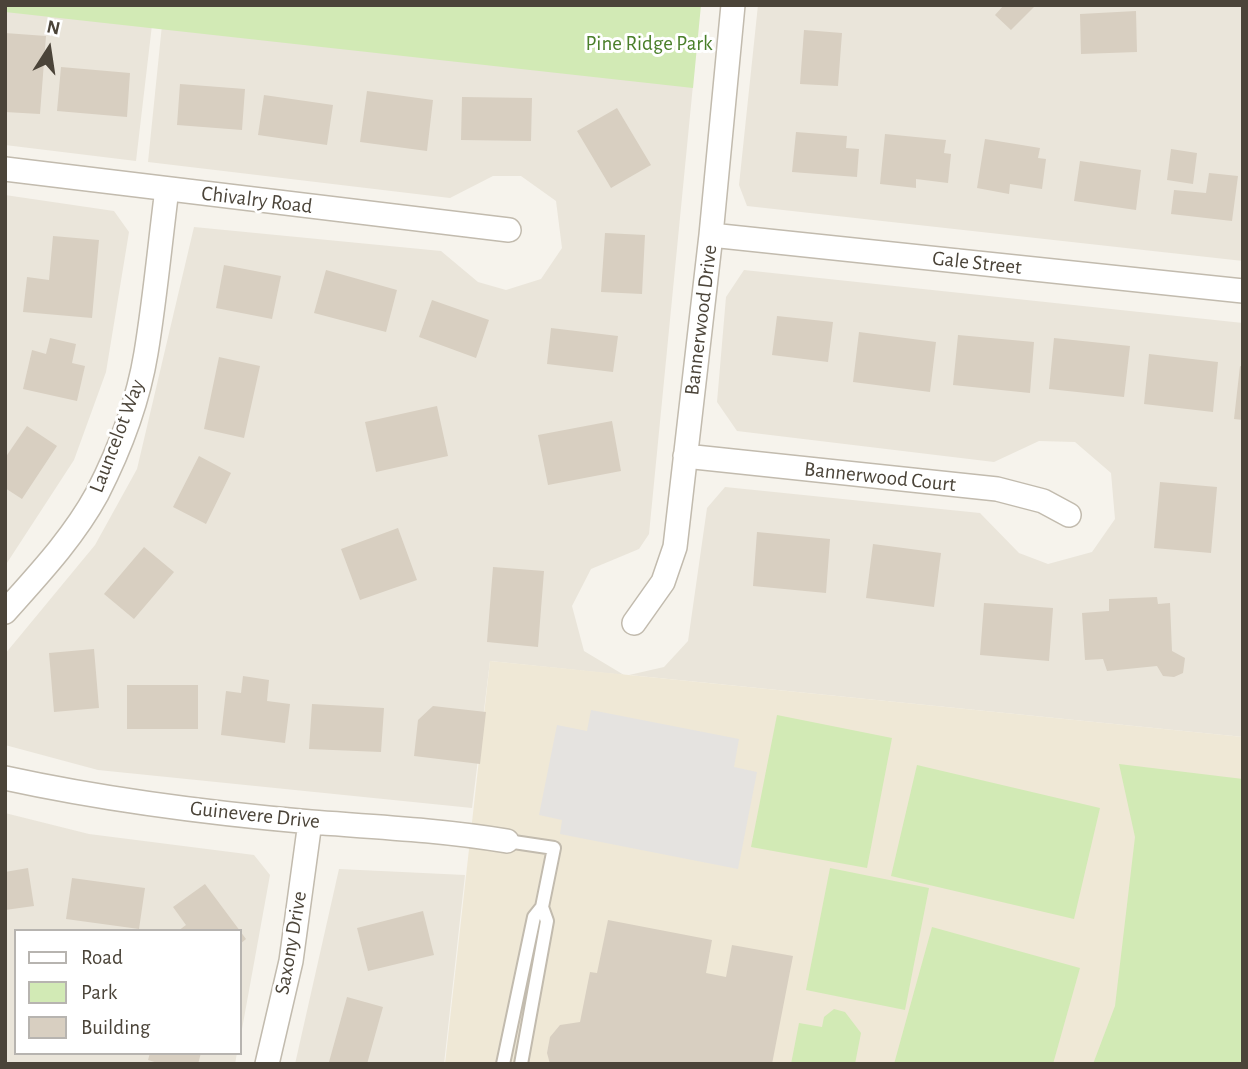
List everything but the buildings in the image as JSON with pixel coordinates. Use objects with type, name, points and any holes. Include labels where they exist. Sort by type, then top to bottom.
[{"type":"street","name":"Bannerwood Drive","points":[[634,623],[663,582],[675,547],[711,235],[733,5]]},
{"type":"street","name":"Chivalry Road","points":[[5,169],[509,230]]},
{"type":"street","name":"Launcelot Way","points":[[5,612],[52,560],[80,521],[96,495],[120,443],[134,405],[146,355],[167,189]]},
{"type":"street","name":"Gale Street","points":[[711,235],[1243,291]]},
{"type":"street","name":"Bannerwood Court","points":[[685,456],[997,489],[1043,501],[1069,515]]},
{"type":"street","name":"Guinevere Drive","points":[[5,778],[145,804],[310,822],[446,831],[507,841]]},
{"type":"street","name":"Saxony Drive","points":[[267,1064],[291,961],[310,822]]},
{"type":"lane","points":[[503,1064],[534,917],[542,907],[554,848],[507,841]]},
{"type":"lane","points":[[521,1064],[547,921],[542,907]]},
{"type":"shaded area","points":[[758,5],[1243,5],[1243,261],[747,206],[739,185]]},
{"type":"shaded area","points":[[5,7],[152,25],[136,161],[5,145]]},
{"type":"shaded area","points":[[162,25],[693,85],[649,534],[639,549],[591,569],[572,606],[584,651],[624,675],[490,661],[472,808],[98,770],[5,745],[5,654],[95,545],[137,469],[194,227],[441,251],[478,282],[506,290],[541,279],[562,248],[556,201],[521,176],[493,176],[450,198],[148,162]]},
{"type":"shaded area","points":[[5,195],[114,211],[129,232],[106,372],[74,460],[5,566]]},
{"type":"shaded area","points":[[744,270],[1243,323],[1243,737],[629,675],[664,667],[688,641],[707,508],[725,487],[980,513],[1019,553],[1048,564],[1092,552],[1115,519],[1111,473],[1075,442],[1039,441],[994,462],[737,431],[717,402],[726,297]]},
{"type":"shaded area","points":[[490,661],[1243,737],[1243,822],[1221,1064],[445,1064]]},
{"type":"shaded area","points":[[591,710],[739,739],[734,767],[757,772],[738,869],[560,834],[562,820],[539,815],[557,725],[587,731]]},
{"type":"shaded area","points":[[5,813],[89,834],[254,855],[270,875],[242,1029],[242,929],[14,929],[14,1055],[237,1055],[235,1064],[5,1064]]},
{"type":"shaded area","points":[[339,869],[465,875],[444,1064],[295,1064]]},
{"type":"green space","name":"Pine Ridge Park","points":[[5,5],[701,5],[693,88],[5,12]]},
{"type":"green space","points":[[777,715],[892,738],[867,868],[751,847]]},
{"type":"green space","points":[[1119,764],[1243,779],[1243,1064],[1093,1064],[1115,1006],[1135,837]]},
{"type":"green space","points":[[917,765],[1100,808],[1074,919],[891,876]]},
{"type":"green space","points":[[830,868],[929,888],[905,1010],[806,990]]},
{"type":"green space","points":[[932,927],[1080,968],[1053,1064],[894,1064]]},
{"type":"green space","points":[[834,1009],[845,1012],[861,1033],[855,1064],[791,1064],[799,1023],[822,1027],[824,1017]]}]
